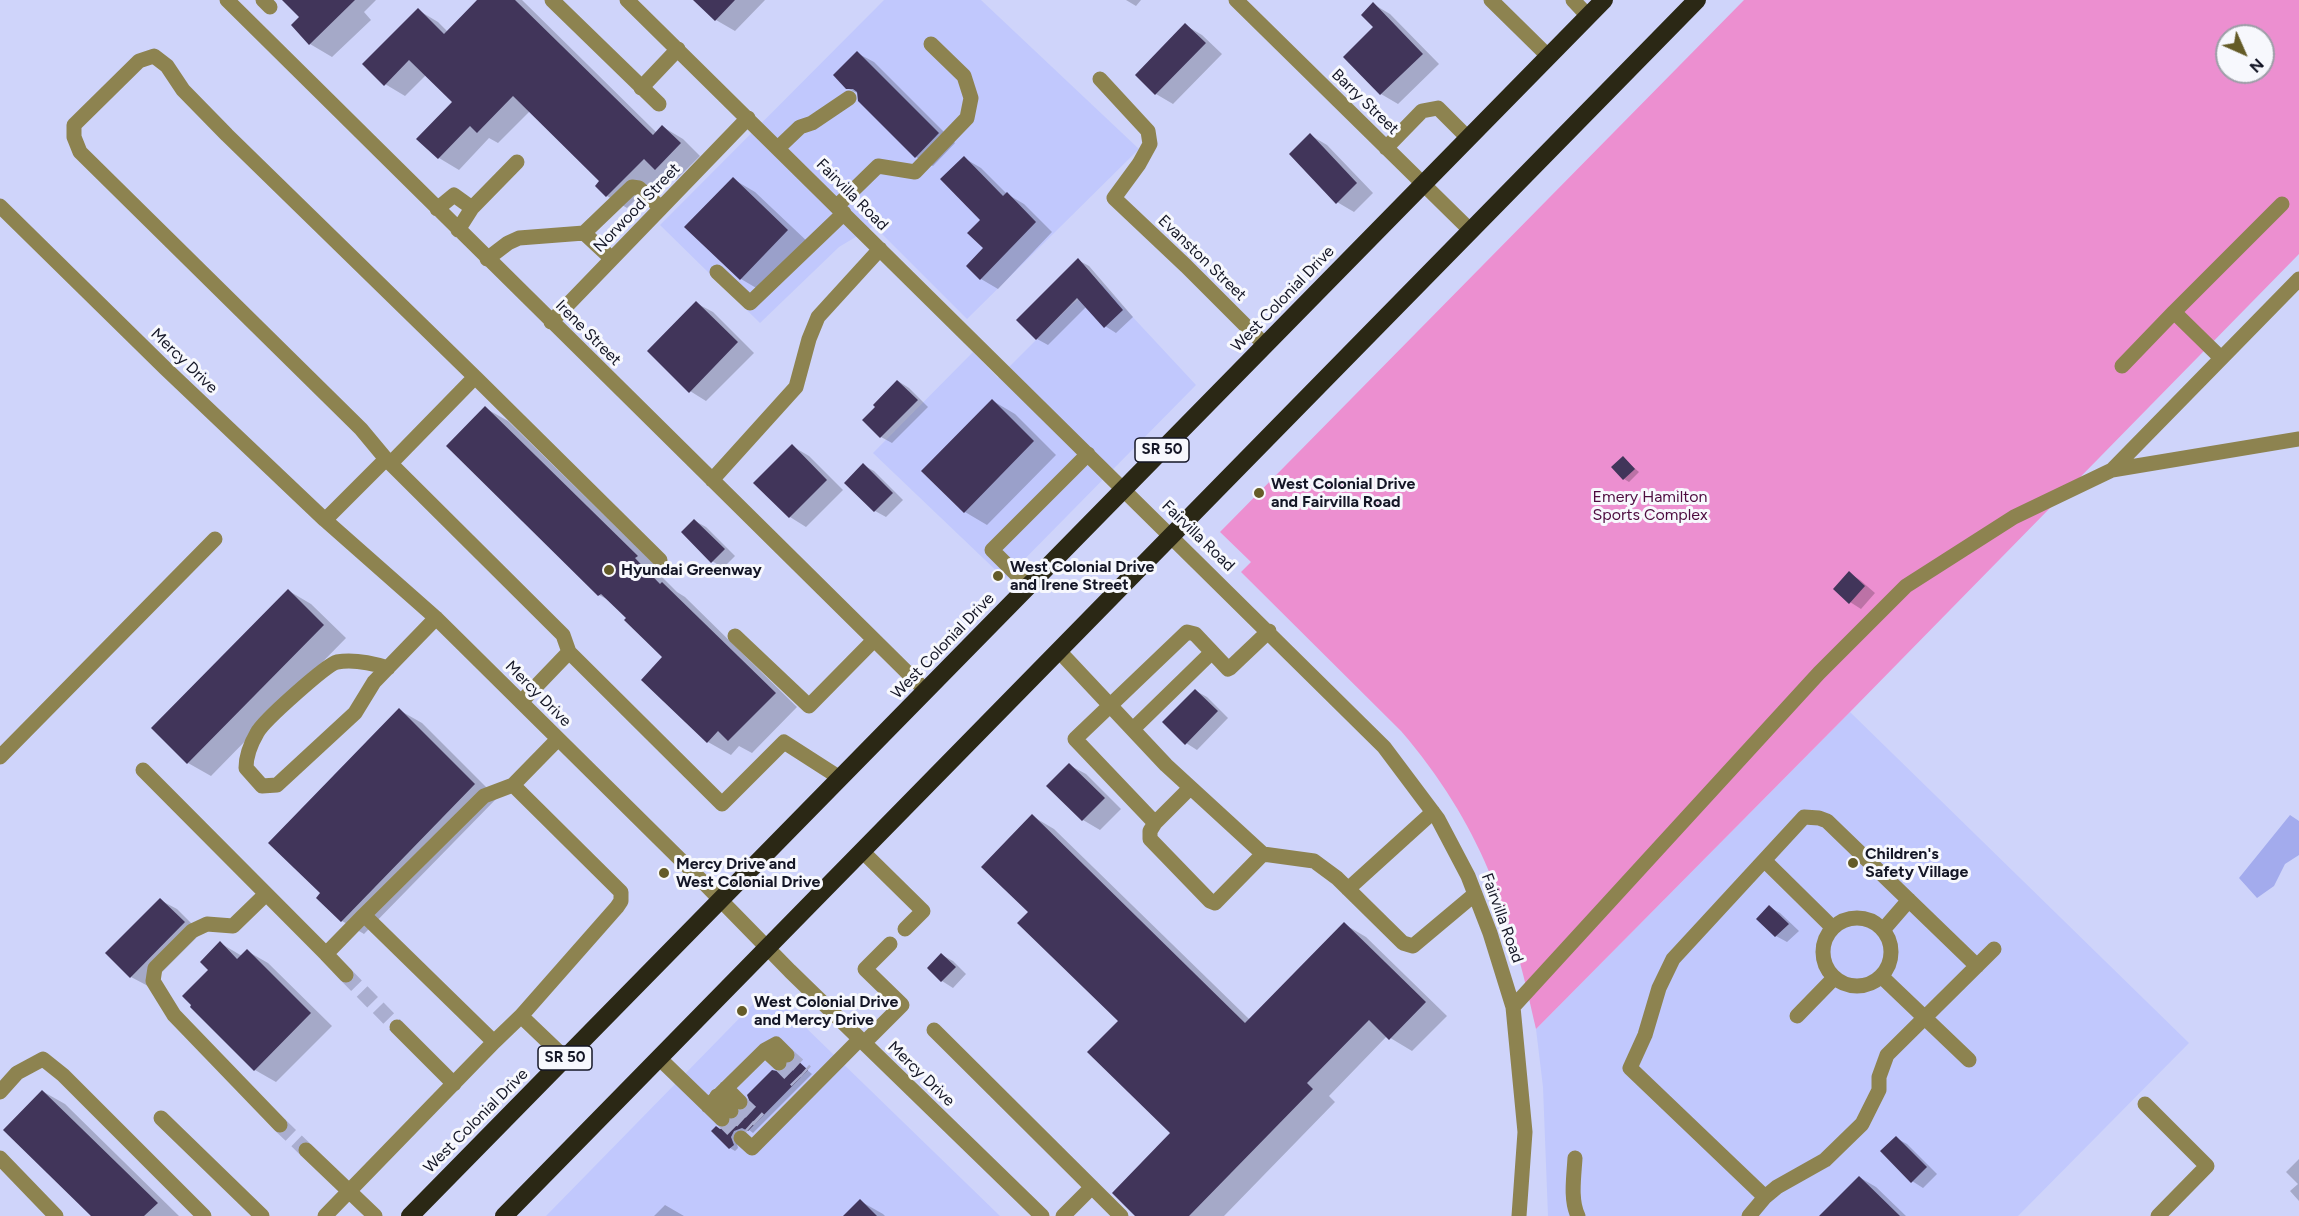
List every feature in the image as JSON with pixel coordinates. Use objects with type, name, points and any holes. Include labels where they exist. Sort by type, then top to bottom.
[{"type":"highway","name":"West Colonial Drive","points":[[410,1216],[1604,0]]},
{"type":"highway","points":[[504,1216],[1697,0]]},
{"type":"street","name":"Irene Street","points":[[226,0],[926,691]]},
{"type":"street","points":[[552,0],[659,104]]},
{"type":"street","name":"Fairvilla Road","points":[[627,0],[1269,631],[1384,747],[1433,813],[1475,894],[1514,1007],[1525,1132],[1519,1216]]},
{"type":"street","name":"Barry Street","points":[[1236,0],[1470,230]]},
{"type":"street","points":[[1491,0],[1548,56]]},
{"type":"street","points":[[1573,0],[1588,16]]},
{"type":"street","points":[[717,272],[750,303],[841,210],[878,166],[915,172],[967,118],[971,98],[964,76],[931,44]]},
{"type":"street","points":[[641,88],[678,49]]},
{"type":"street","points":[[660,560],[183,90],[167,66],[154,56],[139,61],[74,124],[74,137],[80,152],[339,407],[389,461],[563,635],[569,652],[722,804],[784,742],[840,778]]},
{"type":"street","name":"Evanston Street","points":[[1100,79],[1149,131],[1150,144],[1139,164],[1114,198],[1265,345]]},
{"type":"street","points":[[778,148],[800,127],[812,123],[849,98]]},
{"type":"street","points":[[1386,148],[1422,111],[1438,108],[1468,138]]},
{"type":"street","name":"Norwood Street","points":[[551,322],[748,118]]},
{"type":"street","points":[[458,230],[472,208],[517,162]]},
{"type":"street","points":[[487,259],[508,243],[519,238],[584,233],[632,187],[639,188],[661,208]]},
{"type":"street","points":[[437,209],[454,195],[472,208]]},
{"type":"street","points":[[2122,366],[2282,204]]},
{"type":"street","name":"Mercy Drive","points":[[0,206],[166,369],[325,520],[436,618],[767,948],[1042,1216]]},
{"type":"street","points":[[584,233],[612,259]]},
{"type":"street","points":[[712,480],[796,387],[809,339],[818,317],[880,249]]},
{"type":"street","points":[[2112,470],[2299,279]]},
{"type":"street","points":[[2174,312],[2222,358]]},
{"type":"street","points":[[325,520],[475,377]]},
{"type":"street","points":[[1514,1007],[1820,673],[1906,586],[2014,517],[2112,470],[2299,439]]},
{"type":"street","points":[[1028,586],[992,550],[1088,454]]},
{"type":"street","points":[[0,757],[215,538]]},
{"type":"street","points":[[388,668],[368,662],[335,662],[292,697],[258,730],[246,754],[246,768],[262,786],[277,785],[356,712],[374,682],[388,668],[436,618]]},
{"type":"street","points":[[1155,823],[1075,739],[1187,632],[1195,634],[1227,669],[1269,631]]},
{"type":"street","points":[[735,636],[809,706],[874,640]]},
{"type":"street","points":[[1058,650],[1190,788],[1263,854],[1314,861],[1348,889],[1403,943],[1413,946],[1475,894]]},
{"type":"street","points":[[521,702],[569,652]]},
{"type":"street","points":[[1133,729],[1212,652]]},
{"type":"street","points":[[326,954],[484,796],[513,785],[558,739]]},
{"type":"street","points":[[143,770],[346,975]]},
{"type":"street","points":[[325,1216],[521,1016],[621,901],[621,892],[513,785]]},
{"type":"street","points":[[1190,788],[1155,823],[1150,831],[1150,839],[1210,901],[1215,903],[1263,854]]},
{"type":"street","points":[[1348,889],[1433,813]]},
{"type":"street","points":[[1765,1197],[1630,1068],[1645,1035],[1659,988],[1673,959],[1804,817],[1827,821],[1977,966]]},
{"type":"street","points":[[862,851],[923,911],[905,929]]},
{"type":"street","points":[[1765,861],[1833,928]]},
{"type":"street","points":[[266,894],[233,926],[207,924],[192,931],[155,968],[153,981],[174,1015],[280,1125]]},
{"type":"street","points":[[1883,930],[1909,900]]},
{"type":"street","points":[[364,915],[494,1042]]},
{"type":"street","points":[[1861,918],[1877,924],[1891,945],[1890,962],[1881,976],[1866,985],[1858,986],[1849,985],[1834,978],[1825,964],[1823,955],[1826,938],[1833,928],[1844,921],[1861,918]]},
{"type":"street","points":[[756,1131],[807,1082],[862,1041],[902,1005],[865,969],[890,944]]},
{"type":"street","points":[[1749,1216],[1777,1187],[1825,1160],[1862,1124],[1876,1097],[1887,1055],[1994,949]]},
{"type":"street","points":[[1881,976],[1969,1060]]},
{"type":"street","points":[[1797,1016],[1834,978]]},
{"type":"street","points":[[521,1016],[565,1058]]},
{"type":"street","points":[[397,1027],[454,1084]]},
{"type":"street","points":[[934,1030],[1121,1216]]},
{"type":"street","points":[[717,1097],[765,1050],[776,1044],[783,1059]]},
{"type":"street","points":[[659,1058],[717,1097],[731,1111],[717,1097]]},
{"type":"street","points":[[0,1092],[17,1072],[43,1059],[63,1075],[204,1216]]},
{"type":"street","points":[[2145,1104],[2207,1166],[2158,1216]]},
{"type":"street","points":[[161,1118],[262,1216]]},
{"type":"street","points":[[306,1150],[375,1216]]},
{"type":"street","points":[[0,1158],[56,1216]]},
{"type":"street","points":[[1575,1158],[1574,1191],[1575,1210],[1578,1216]]},
{"type":"street","points":[[1063,1216],[1092,1187]]},
{"type":"shaded area","points":[[884,0],[981,0],[1139,149],[967,319],[874,226],[839,247],[760,323],[660,225]]},
{"type":"shaded area","points":[[1101,283],[1196,385],[1005,579],[873,453],[973,352],[998,378],[1070,306]]},
{"type":"shaded area","name":"Children's Safety Village","points":[[1850,712],[2189,1043],[2018,1216],[1548,1216],[1543,1087],[1536,1029]]},
{"type":"shaded area","points":[[2290,815],[2299,821],[2299,855],[2285,864],[2274,886],[2257,898],[2239,878]]},
{"type":"shaded area","points":[[767,990],[1000,1216],[546,1216]]},
{"type":"green space","name":"Emery Hamilton Sports Complex","points":[[1744,0],[2299,0],[2299,254],[1536,1029],[1503,908],[1472,835],[1452,800],[1401,731],[1241,572],[1251,562],[1220,532]]},
{"type":"building","points":[[282,0],[355,0],[309,45],[291,25],[299,17]]},
{"type":"building","points":[[477,0],[515,0],[653,135],[662,125],[681,143],[655,170],[644,159],[606,197],[595,186],[599,181],[513,96],[477,133],[470,126],[438,159],[416,139],[452,102],[409,60],[384,86],[362,64],[418,8],[444,34]]},
{"type":"building","points":[[693,0],[735,0],[715,21]]},
{"type":"building","points":[[1373,2],[1423,54],[1380,95],[1343,57],[1373,27],[1361,15]]},
{"type":"building","points":[[1185,23],[1206,43],[1155,95],[1135,75]]},
{"type":"building","points":[[857,51],[939,133],[915,158],[858,101],[857,92],[853,89],[846,89],[833,75]]},
{"type":"building","points":[[1310,133],[1357,183],[1336,204],[1289,154]]},
{"type":"building","points":[[964,156],[1003,196],[1007,192],[1036,222],[980,280],[966,266],[983,248],[967,233],[980,220],[940,179]]},
{"type":"building","points":[[733,177],[788,230],[740,280],[684,227]]},
{"type":"building","points":[[1078,258],[1123,310],[1104,328],[1077,298],[1036,340],[1016,320]]},
{"type":"building","points":[[696,301],[738,342],[689,393],[647,351]]},
{"type":"building","points":[[897,380],[918,400],[880,438],[862,420]]},
{"type":"building","points":[[992,399],[1034,441],[964,513],[921,471]]},
{"type":"building","name":"Hyundai Greenway","points":[[485,406],[638,556],[635,558],[660,584],[662,582],[776,693],[728,741],[718,731],[707,743],[641,680],[662,657],[624,620],[626,618],[601,594],[598,596],[446,446]]},
{"type":"building","points":[[792,444],[827,480],[789,518],[753,483]]},
{"type":"building","points":[[1623,456],[1635,469],[1623,480],[1611,467]]},
{"type":"building","points":[[863,463],[893,493],[874,512],[844,483]]},
{"type":"building","points":[[694,519],[725,549],[711,563],[681,532]]},
{"type":"building","points":[[1849,571],[1865,586],[1849,604],[1833,589]]},
{"type":"building","points":[[288,589],[324,625],[187,764],[151,728]]},
{"type":"building","points":[[1195,689],[1218,711],[1185,745],[1162,722]]},
{"type":"building","points":[[399,708],[475,784],[341,922],[316,898],[320,893],[268,843]]},
{"type":"building","points":[[1069,763],[1105,798],[1082,821],[1046,786]]},
{"type":"building","points":[[1032,814],[1245,1023],[1344,922],[1426,1002],[1389,1040],[1369,1020],[1307,1083],[1313,1089],[1189,1216],[1135,1216],[1112,1193],[1170,1133],[1087,1052],[1118,1021],[1017,923],[1028,912],[981,867]]},
{"type":"building","points":[[160,898],[185,922],[130,978],[105,953]]},
{"type":"building","points":[[1769,905],[1789,924],[1775,937],[1756,919]]},
{"type":"building","points":[[220,941],[237,959],[247,949],[311,1013],[254,1071],[190,1007],[191,1005],[182,996],[208,970],[200,962]]},
{"type":"building","points":[[941,953],[956,967],[941,982],[927,968]]},
{"type":"building","points":[[796,1059],[808,1070],[748,1131],[742,1128],[734,1131],[731,1137],[734,1145],[729,1149],[711,1131],[716,1126],[720,1129],[729,1126],[738,1118],[740,1112],[747,1108],[749,1100],[747,1095],[772,1070],[782,1072]]},
{"type":"building","points":[[42,1090],[158,1203],[144,1216],[91,1216],[3,1130]]},
{"type":"building","points":[[1896,1136],[1927,1167],[1911,1183],[1880,1151]]},
{"type":"building","points":[[1859,1176],[1900,1216],[1819,1216]]},
{"type":"building","points":[[860,1199],[877,1216],[843,1216]]},
{"type":"tunnel","points":[[346,975],[397,1027]]},
{"type":"tunnel","points":[[787,1055],[806,1072]]},
{"type":"tunnel","points":[[779,1063],[797,1081]]},
{"type":"tunnel","points":[[740,1102],[759,1120]]},
{"type":"tunnel","points":[[731,1111],[750,1128]]},
{"type":"tunnel","points":[[722,1119],[741,1138]]},
{"type":"tunnel","points":[[280,1125],[306,1150]]},
{"type":"place","name":"West Colonial Drive and Fairvilla Road","points":[[1259,493]]},
{"type":"place","name":"Hyundai Greenway","points":[[609,570]]},
{"type":"place","name":"West Colonial Drive and Irene Street","points":[[998,576]]},
{"type":"place","name":"Children's Safety Village","points":[[1853,863]]},
{"type":"place","name":"Mercy Drive and West Colonial Drive","points":[[664,873]]},
{"type":"place","name":"West Colonial Drive and Mercy Drive","points":[[742,1011]]}]
